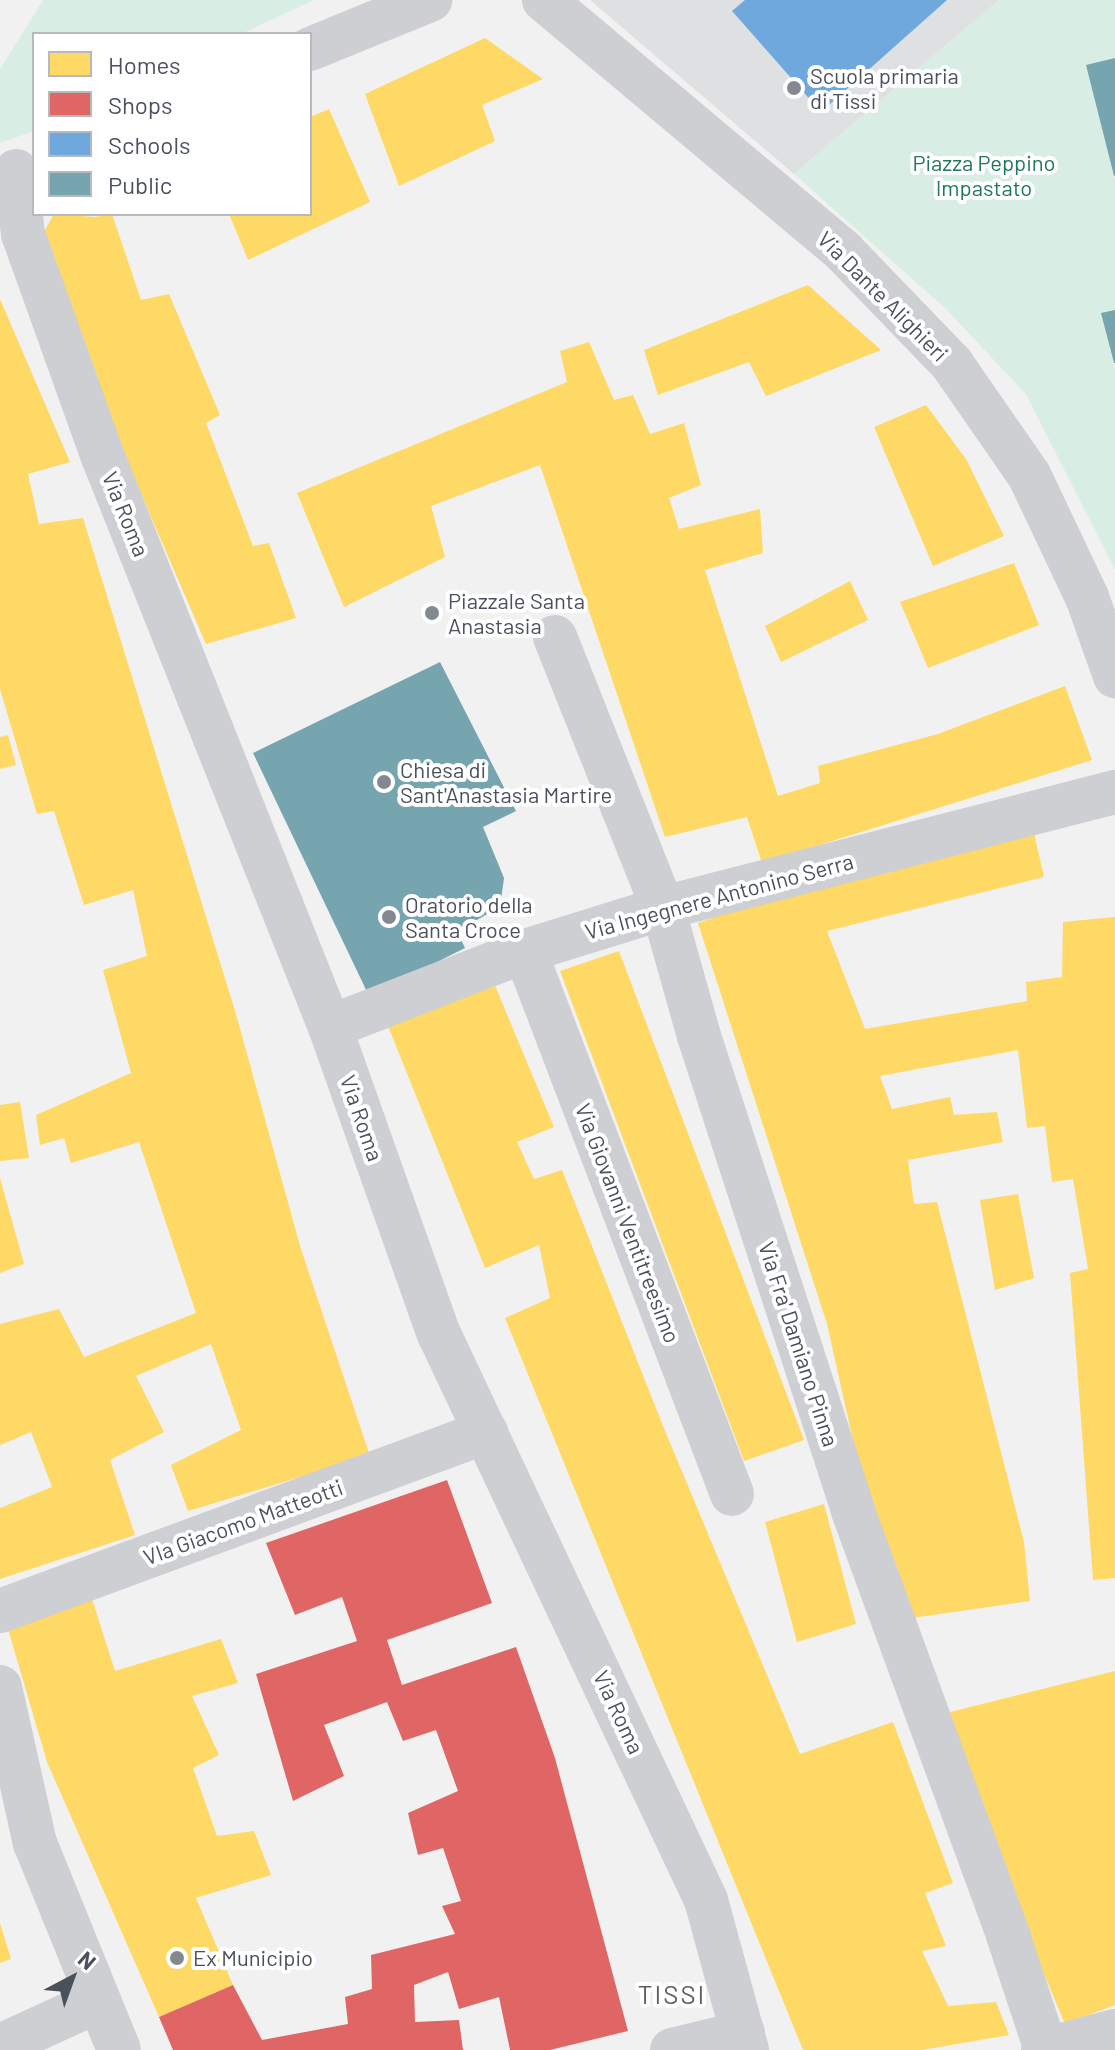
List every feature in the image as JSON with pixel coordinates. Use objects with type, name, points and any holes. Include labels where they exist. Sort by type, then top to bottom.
[{"type":"street","points":[[312,48],[430,0]]},
{"type":"street","name":"Via Dante Alighieri","points":[[544,0],[844,252],[952,364],[1029,475],[1087,597],[1115,676]]},
{"type":"street","name":"Via Roma","points":[[17,168],[23,234],[103,457],[330,1027],[439,1334],[706,1900],[745,2042]]},
{"type":"street","name":"Via Fra' Damiano Pinna","points":[[555,637],[663,908],[699,1036],[848,1496],[1008,1935],[1045,2050]]},
{"type":"street","name":"Via Ingegnere Antonino Serra","points":[[330,1027],[525,951],[663,908],[1115,792]]},
{"type":"street","name":"Via Giovanni Ventitreesimo","points":[[525,951],[732,1494]]},
{"type":"street","name":"VIa Giacomo Matteotti","points":[[0,1611],[486,1432]]},
{"type":"street","points":[[0,1687],[35,1843],[119,2050]]},
{"type":"street","points":[[0,2046],[98,2001]]},
{"type":"street","points":[[1045,2050],[1115,2031]]},
{"type":"street","points":[[672,2050],[745,2042]]},
{"type":"shaded area","name":"Scuola primaria di Tissi","points":[[590,0],[999,0],[794,174]]},
{"type":"green space","points":[[43,0],[314,0],[245,32],[32,32],[32,132],[0,143],[0,69]]},
{"type":"green space","name":"Piazza Peppino Impastato","points":[[999,0],[1115,0],[1115,58],[1087,66],[1115,181],[1115,310],[1102,314],[1115,368],[1115,570],[1026,394],[945,308],[794,174]]},
{"type":"building: Homes","points":[[485,38],[543,79],[482,105],[495,141],[399,186],[365,94]]},
{"type":"building: Homes","points":[[329,109],[370,202],[248,260],[230,216],[312,216],[312,116]]},
{"type":"building: Homes","points":[[53,216],[113,216],[141,300],[169,294],[220,415],[206,423],[253,546],[269,543],[296,618],[206,644],[48,279],[45,230]]},
{"type":"building: Homes","points":[[808,285],[881,350],[766,396],[749,362],[658,395],[644,350]]},
{"type":"building: Homes","points":[[0,299],[70,462],[28,474],[39,524],[83,518],[236,1014],[300,1246],[370,1456],[188,1511],[171,1465],[241,1430],[211,1344],[136,1376],[164,1432],[110,1460],[135,1535],[0,1579],[0,1508],[52,1487],[31,1432],[0,1445],[0,1324],[59,1309],[84,1357],[196,1313],[139,1142],[71,1163],[64,1138],[40,1145],[36,1115],[131,1073],[103,970],[147,956],[133,890],[84,905],[54,811],[37,814],[0,689]]},
{"type":"building: Homes","points":[[589,342],[614,400],[633,395],[650,434],[684,423],[701,485],[669,498],[679,529],[760,509],[763,553],[705,570],[778,796],[820,783],[818,766],[938,734],[1065,686],[1092,760],[762,863],[747,817],[665,837],[540,465],[431,506],[445,557],[344,607],[297,493],[567,382],[560,351]]},
{"type":"building: Homes","points":[[926,405],[966,459],[1004,536],[933,566],[874,427]]},
{"type":"building: Homes","points":[[1014,563],[1039,625],[928,668],[900,602]]},
{"type":"building: Homes","points":[[850,581],[868,620],[781,662],[765,626]]},
{"type":"building: Homes","points":[[8,735],[16,765],[0,769],[0,737]]},
{"type":"building: Homes","points":[[1034,833],[1044,877],[827,931],[865,1029],[1027,1001],[1026,982],[1062,977],[1063,922],[1115,917],[1115,1578],[1093,1580],[1070,1273],[1088,1269],[1073,1179],[1052,1182],[1045,1126],[1027,1128],[1018,1050],[880,1076],[892,1109],[950,1097],[954,1115],[997,1112],[1003,1142],[908,1160],[914,1204],[937,1202],[1024,1542],[1030,1601],[912,1618],[867,1503],[827,1324],[698,923],[813,883]]},
{"type":"building: Homes","points":[[619,951],[804,1440],[744,1461],[560,971]]},
{"type":"building: Homes","points":[[491,976],[554,1127],[517,1142],[534,1179],[562,1170],[663,1426],[800,1754],[893,1722],[953,1883],[925,1893],[946,1946],[922,1951],[948,2006],[996,2002],[1009,2035],[922,2050],[803,2050],[505,1318],[550,1298],[539,1245],[485,1268],[388,1026]]},
{"type":"building: Homes","points":[[20,1102],[29,1158],[0,1161],[0,1105]]},
{"type":"building: Homes","points":[[0,1178],[24,1264],[0,1273]]},
{"type":"building: Homes","points":[[1018,1194],[1034,1278],[995,1290],[980,1200]]},
{"type":"building: Homes","points":[[824,1504],[856,1624],[797,1642],[765,1522]]},
{"type":"building: Homes","points":[[92,1599],[115,1671],[221,1639],[238,1683],[192,1696],[219,1755],[193,1768],[217,1836],[254,1831],[271,1875],[196,1898],[233,1985],[159,2017],[47,1762],[8,1629]]},
{"type":"building: Homes","points":[[1115,1671],[1115,2005],[1065,2024],[968,1792],[946,1713]]},
{"type":"building: Homes","points":[[0,1923],[11,1959],[0,1963]]},
{"type":"building: Shops","points":[[447,1480],[492,1603],[387,1640],[402,1685],[516,1647],[555,1758],[628,2031],[550,2050],[510,2050],[499,1997],[459,2009],[448,1972],[414,1985],[415,2022],[459,2020],[463,2050],[173,2050],[159,2017],[233,1985],[262,2040],[348,2024],[345,1997],[372,1989],[371,1955],[455,1934],[442,1906],[461,1901],[443,1848],[418,1855],[408,1813],[458,1791],[436,1730],[403,1741],[387,1702],[324,1725],[344,1776],[293,1801],[256,1674],[357,1641],[342,1597],[295,1615],[266,1543]]},
{"type":"building: Schools","points":[[745,0],[947,0],[821,112],[732,11]]},
{"type":"building: Public","points":[[1115,58],[1115,176],[1114,176],[1086,65]]},
{"type":"building: Public","points":[[1115,310],[1115,363],[1114,363],[1101,313]]},
{"type":"building: Public","name":"Chiesa di Sant'Anastasia Martire","points":[[440,662],[516,811],[483,827],[504,878],[500,907],[457,931],[465,948],[369,996],[253,753]]},
{"type":"place","name":"Scuola primaria di Tissi","points":[[794,88]]},
{"type":"place","name":"Piazzale Santa Anastasia","points":[[432,613]]},
{"type":"place","name":"Chiesa di Sant'Anastasia Martire","points":[[384,782]]},
{"type":"place","name":"Oratorio della Santa Croce","points":[[389,917]]},
{"type":"place","name":"Ex Municipio","points":[[177,1958]]},
{"type":"district","name":"TISSI","points":[[672,1994]]}]
